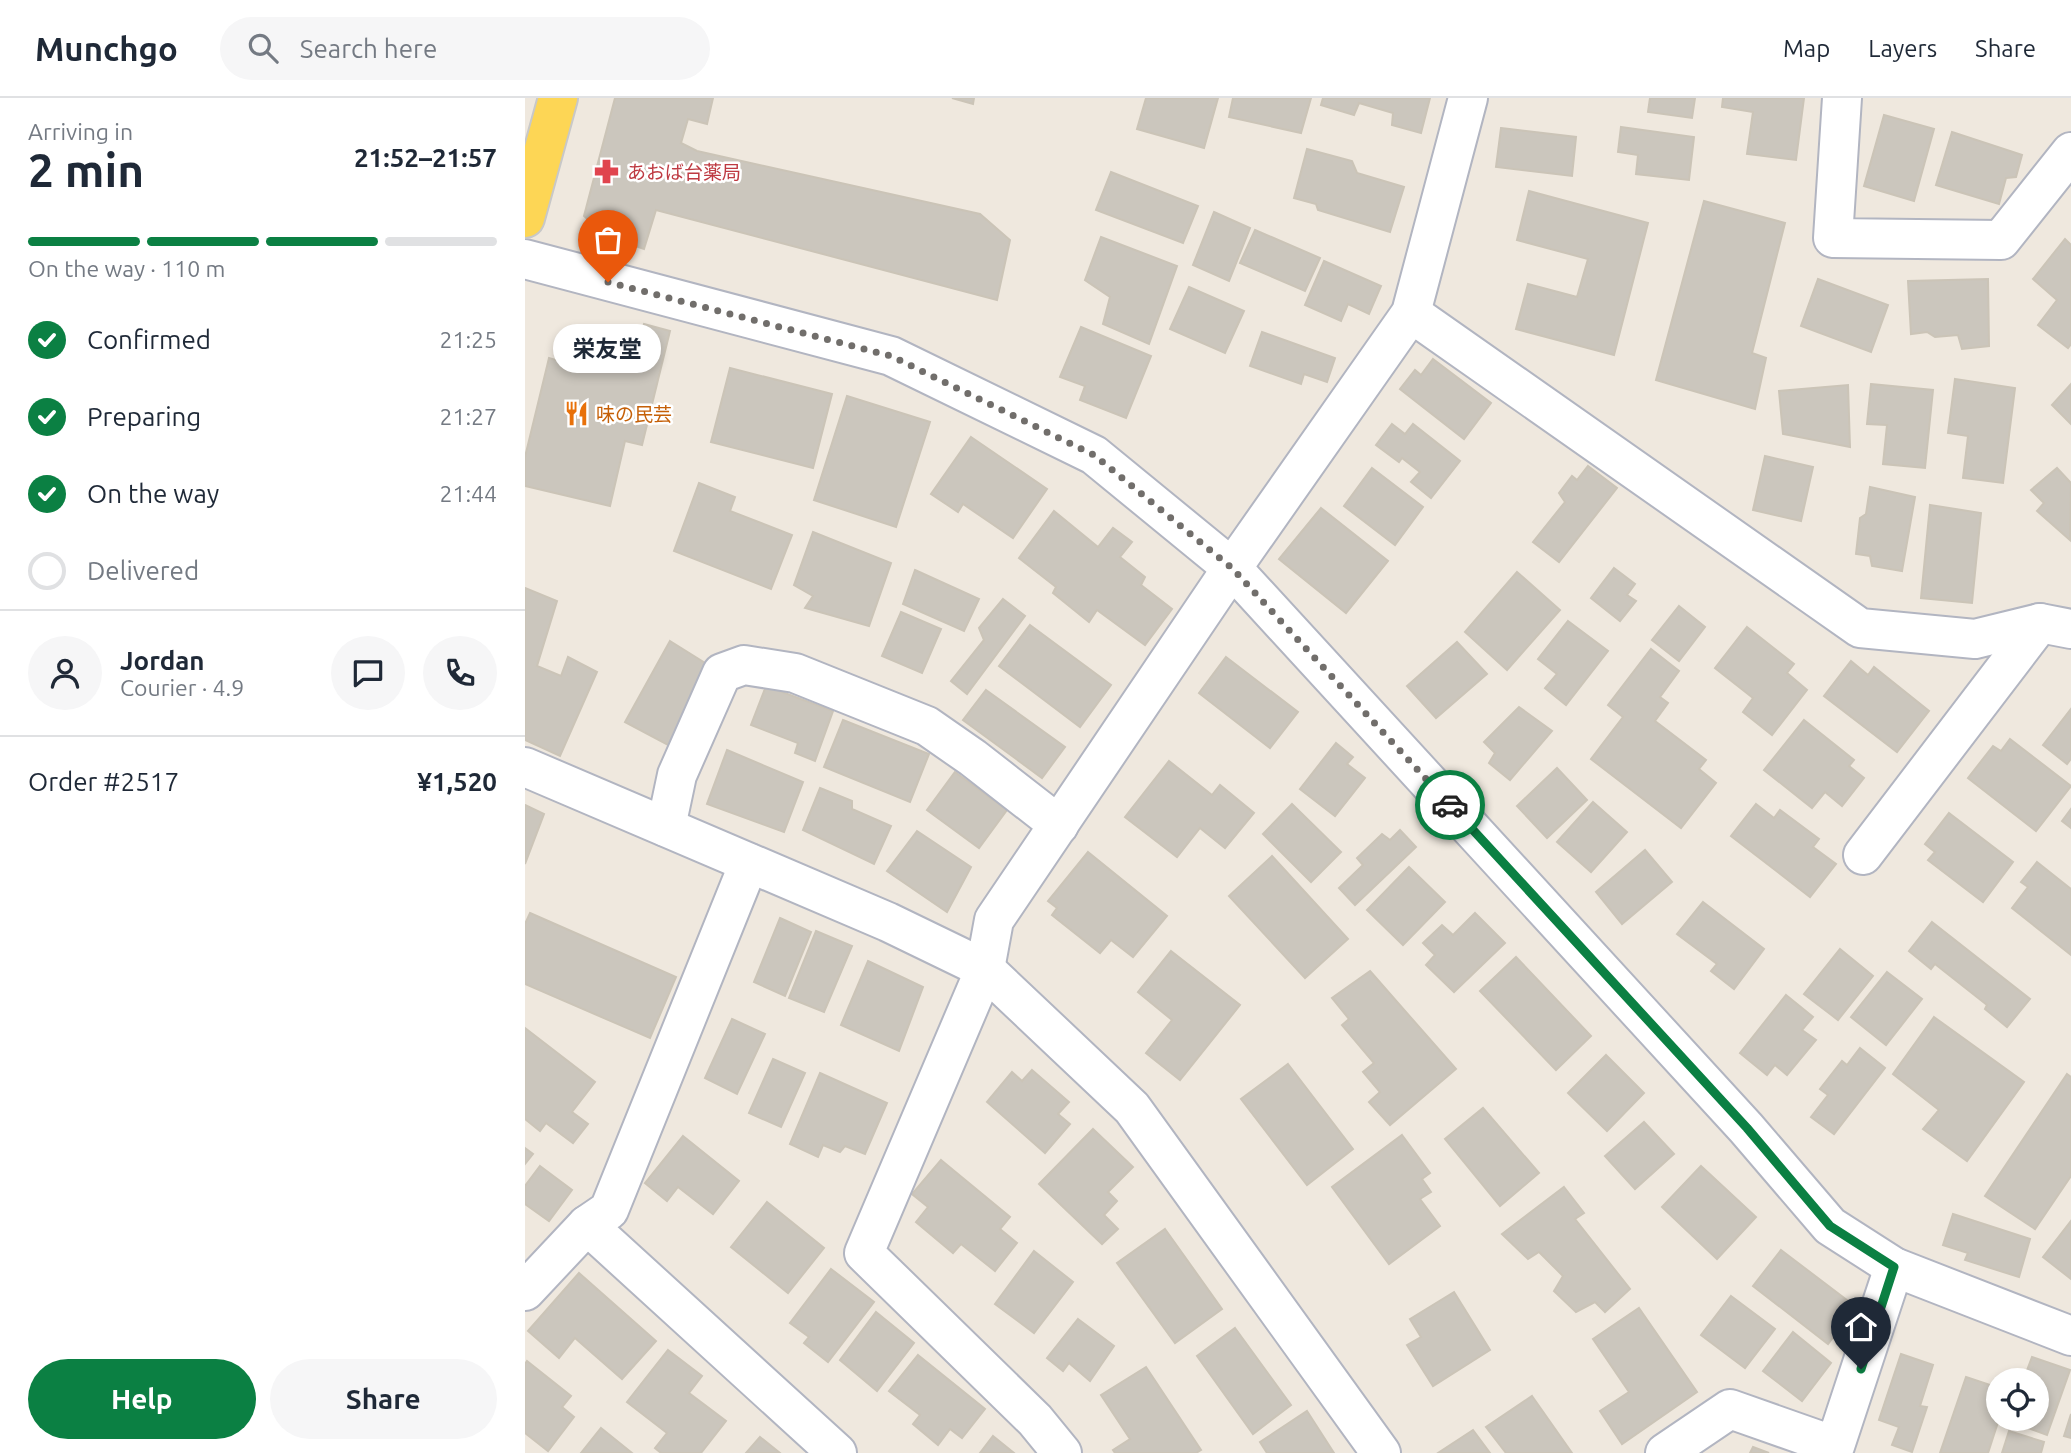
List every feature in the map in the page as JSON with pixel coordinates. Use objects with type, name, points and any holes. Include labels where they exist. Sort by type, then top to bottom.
[{"type":"main road","points":[[525,218],[558,98]]},
{"type":"street","points":[[1062,1453],[1035,1420],[865,1252],[985,969],[994,920],[1232,568],[1411,313],[1468,98]]},
{"type":"street","points":[[1842,98],[1833,238],[2001,240],[2071,152]]},
{"type":"street","points":[[525,259],[891,356],[1094,455],[1232,568],[1747,1128],[1830,1226],[1894,1267],[2071,1336]]},
{"type":"street","points":[[1411,313],[1860,628],[1975,639],[2056,626]]},
{"type":"street","points":[[1863,855],[2056,626]]},
{"type":"street","points":[[666,827],[677,775],[722,673],[744,665],[795,673],[927,726],[1059,825]]},
{"type":"street","points":[[525,767],[888,922],[985,969],[1132,1108],[1381,1453]]},
{"type":"street","points":[[525,1291],[587,1225],[609,1210],[749,863]]},
{"type":"street","points":[[587,1225],[837,1453]]},
{"type":"street","points":[[1665,1453],[1730,1409],[1835,1446],[1894,1267]]},
{"type":"building","points":[[615,98],[713,98],[707,124],[688,119],[681,143],[697,151],[980,214],[1010,240],[997,300],[656,210],[644,249],[606,236],[584,216]]},
{"type":"building","points":[[952,98],[974,98],[973,104]]},
{"type":"building","points":[[1146,98],[1218,98],[1204,148],[1137,129]]},
{"type":"building","points":[[1233,98],[1311,98],[1301,133],[1229,117]]},
{"type":"building","points":[[1323,98],[1430,98],[1421,133],[1392,125],[1393,113],[1359,103],[1354,115],[1321,105]]},
{"type":"building","points":[[1650,98],[1695,98],[1692,118],[1648,112]]},
{"type":"building","points":[[1723,98],[1804,98],[1796,160],[1747,154],[1753,112],[1722,107]]},
{"type":"building","points":[[1884,115],[1934,129],[1914,201],[1864,186]]},
{"type":"building","points":[[1621,127],[1694,137],[1689,180],[1636,174],[1638,155],[1618,152]]},
{"type":"building","points":[[1501,128],[1576,137],[1572,176],[1496,167]]},
{"type":"building","points":[[1952,132],[2022,155],[2016,177],[2006,178],[1999,204],[1936,185]]},
{"type":"building","points":[[1307,149],[1352,161],[1357,173],[1404,187],[1390,232],[1318,210],[1316,204],[1294,198]]},
{"type":"building","points":[[1111,172],[1198,206],[1183,243],[1096,210]]},
{"type":"building","points":[[1529,191],[1648,223],[1614,355],[1516,329],[1528,284],[1577,297],[1588,259],[1517,240]]},
{"type":"building","points":[[1704,201],[1785,223],[1752,353],[1766,358],[1755,409],[1656,380]]},
{"type":"building","points":[[1214,212],[1250,228],[1229,281],[1193,265]]},
{"type":"building","points":[[1255,230],[1320,258],[1305,291],[1240,263]]},
{"type":"building","points":[[1101,237],[1177,266],[1149,344],[1103,324],[1110,297],[1085,280]]},
{"type":"building","points":[[2065,239],[2071,245],[2071,344],[2068,348],[2038,325],[2057,300],[2033,279]]},
{"type":"building","points":[[1324,261],[1381,286],[1369,314],[1348,304],[1341,321],[1305,305]]},
{"type":"building","points":[[1818,279],[1888,305],[1871,352],[1801,326]]},
{"type":"building","points":[[1988,279],[1989,346],[1962,349],[1958,335],[1935,337],[1927,332],[1911,334],[1908,281]]},
{"type":"building","points":[[1189,287],[1244,311],[1225,353],[1170,329]]},
{"type":"building","points":[[644,324],[670,331],[642,445],[625,441],[610,506],[525,486],[525,457],[549,358],[566,363],[572,341],[636,357]]},
{"type":"building","points":[[1081,327],[1151,356],[1126,418],[1080,400],[1085,386],[1060,377]]},
{"type":"building","points":[[1262,332],[1335,358],[1327,382],[1304,374],[1301,384],[1250,366]]},
{"type":"building","points":[[1433,359],[1491,403],[1464,439],[1400,389],[1415,370],[1421,375]]},
{"type":"building","points":[[730,368],[832,394],[813,468],[711,442]]},
{"type":"building","points":[[1955,379],[2015,388],[2003,483],[1963,478],[1968,436],[1948,433]]},
{"type":"building","points":[[1871,384],[1933,390],[1925,468],[1883,464],[1887,425],[1867,424]]},
{"type":"building","points":[[2071,384],[2071,424],[2052,405]]},
{"type":"building","points":[[1848,385],[1850,447],[1783,434],[1779,391]]},
{"type":"building","points":[[847,396],[930,422],[896,527],[814,500]]},
{"type":"building","points":[[1392,424],[1405,434],[1413,424],[1460,461],[1431,498],[1411,482],[1420,472],[1402,458],[1399,462],[1376,445]]},
{"type":"building","points":[[971,437],[1047,489],[1013,538],[963,504],[958,512],[931,494]]},
{"type":"building","points":[[1765,456],[1813,467],[1801,521],[1753,510]]},
{"type":"building","points":[[1588,466],[1617,488],[1559,562],[1533,542],[1565,502],[1559,493],[1572,476],[1577,480]]},
{"type":"building","points":[[1372,468],[1423,507],[1395,545],[1344,506]]},
{"type":"building","points":[[2057,468],[2071,483],[2070,540],[2037,511],[2044,503],[2031,490]]},
{"type":"building","points":[[699,483],[735,497],[730,511],[792,535],[771,589],[674,551]]},
{"type":"building","points":[[1870,487],[1915,497],[1902,571],[1872,566],[1870,556],[1856,554],[1860,518],[1866,514]]},
{"type":"building","points":[[1930,505],[1981,513],[1972,603],[1921,598]]},
{"type":"building","points":[[1321,508],[1388,561],[1346,613],[1279,559]]},
{"type":"building","points":[[1054,511],[1098,547],[1113,528],[1132,542],[1120,557],[1145,577],[1141,585],[1172,609],[1145,645],[1097,610],[1089,622],[1053,593],[1056,587],[1019,558]]},
{"type":"building","points":[[813,532],[891,563],[869,626],[805,608],[813,596],[794,585]]},
{"type":"building","points":[[1614,568],[1635,584],[1627,595],[1636,601],[1620,621],[1591,598]]},
{"type":"building","points":[[915,570],[979,599],[964,631],[903,604]]},
{"type":"building","points":[[1517,572],[1560,610],[1507,670],[1465,632]]},
{"type":"building","points":[[525,588],[557,601],[537,666],[561,676],[568,657],[597,672],[560,756],[525,740]]},
{"type":"building","points":[[1003,599],[1025,616],[967,694],[951,681],[984,640],[979,628]]},
{"type":"building","points":[[1679,606],[1705,627],[1679,661],[1652,640]]},
{"type":"building","points":[[901,612],[941,629],[922,673],[882,656]]},
{"type":"building","points":[[1568,621],[1608,651],[1566,705],[1545,688],[1557,674],[1538,659]]},
{"type":"building","points":[[1030,625],[1111,685],[1080,727],[999,666]]},
{"type":"building","points":[[1747,627],[1794,664],[1787,673],[1807,690],[1772,735],[1743,712],[1753,698],[1715,668]]},
{"type":"building","points":[[670,641],[710,666],[668,745],[625,722]]},
{"type":"building","points":[[1457,642],[1487,674],[1436,718],[1407,686]]},
{"type":"building","points":[[1651,649],[1679,671],[1660,697],[1668,703],[1655,721],[1706,760],[1699,769],[1716,783],[1681,828],[1591,759],[1623,717],[1608,705]]},
{"type":"building","points":[[1226,657],[1298,712],[1270,748],[1199,693]]},
{"type":"building","points":[[1851,661],[1868,675],[1874,667],[1929,711],[1897,752],[1824,696]]},
{"type":"building","points":[[766,686],[833,711],[815,761],[795,753],[798,743],[751,725]]},
{"type":"building","points":[[986,690],[1065,747],[1042,778],[963,720]]},
{"type":"building","points":[[1519,707],[1552,731],[1510,780],[1489,763],[1495,753],[1484,742]]},
{"type":"building","points":[[2071,709],[2071,759],[2067,764],[2043,745]]},
{"type":"building","points":[[843,720],[929,754],[910,802],[824,767]]},
{"type":"building","points":[[1804,720],[1854,760],[1849,766],[1864,778],[1842,806],[1825,792],[1812,808],[1764,770]]},
{"type":"building","points":[[2010,739],[2071,786],[2036,831],[1968,778],[1993,746],[2001,751]]},
{"type":"building","points":[[1336,743],[1353,757],[1347,764],[1365,778],[1335,816],[1300,789]]},
{"type":"building","points":[[727,750],[803,782],[784,832],[707,804]]},
{"type":"building","points":[[1169,761],[1212,795],[1220,785],[1254,813],[1225,848],[1200,828],[1177,857],[1125,817]]},
{"type":"building","points":[[1557,768],[1587,800],[1547,838],[1517,806]]},
{"type":"building","points":[[955,772],[1007,810],[979,848],[927,810]]},
{"type":"building","points":[[820,788],[852,801],[852,809],[891,826],[874,864],[803,830]]},
{"type":"building","points":[[1593,802],[1627,832],[1591,872],[1557,842]]},
{"type":"building","points":[[1292,804],[1341,852],[1311,882],[1263,834]]},
{"type":"building","points":[[1756,804],[1774,818],[1780,810],[1819,839],[1813,847],[1836,864],[1810,897],[1731,836]]},
{"type":"building","points":[[525,805],[544,814],[525,864]]},
{"type":"building","points":[[2071,809],[2071,828],[2062,821]]},
{"type":"building","points":[[1949,813],[2013,862],[1983,902],[1928,860],[1935,852],[1925,844]]},
{"type":"building","points":[[1400,830],[1416,847],[1355,905],[1339,888],[1363,865],[1357,858],[1382,834],[1390,840]]},
{"type":"building","points":[[917,831],[971,867],[947,912],[887,871]]},
{"type":"building","points":[[1645,850],[1672,882],[1622,924],[1596,892]]},
{"type":"building","points":[[1088,852],[1167,916],[1133,957],[1111,940],[1100,953],[1052,915],[1057,908],[1048,901]]},
{"type":"building","points":[[1272,856],[1348,939],[1305,978],[1229,896]]},
{"type":"building","points":[[2037,862],[2071,889],[2071,955],[2012,908],[2028,887],[2021,882]]},
{"type":"building","points":[[1409,867],[1445,902],[1403,945],[1367,910]]},
{"type":"building","points":[[1703,902],[1764,949],[1734,989],[1711,971],[1717,964],[1677,934]]},
{"type":"building","points":[[530,913],[676,977],[650,1038],[525,984],[525,924]]},
{"type":"building","points":[[1475,913],[1505,943],[1454,992],[1426,965],[1435,955],[1423,943],[1442,925],[1453,935]]},
{"type":"building","points":[[780,918],[811,932],[785,996],[754,982]]},
{"type":"building","points":[[1932,922],[2030,999],[2007,1027],[1985,1009],[1987,1005],[1935,964],[1931,969],[1909,951]]},
{"type":"building","points":[[816,931],[852,946],[824,1012],[789,998]]},
{"type":"building","points":[[1840,949],[1873,976],[1838,1020],[1804,994]]},
{"type":"building","points":[[1171,951],[1240,1005],[1180,1080],[1146,1053],[1172,1020],[1138,992]]},
{"type":"building","points":[[1516,957],[1591,1036],[1556,1070],[1480,991]]},
{"type":"building","points":[[868,961],[923,987],[899,1051],[841,1025]]},
{"type":"building","points":[[1370,971],[1456,1069],[1390,1125],[1369,1102],[1380,1092],[1363,1072],[1374,1063],[1342,1025],[1349,1019],[1332,998]]},
{"type":"building","points":[[1887,972],[1922,999],[1886,1045],[1851,1017]]},
{"type":"building","points":[[1786,995],[1813,1017],[1802,1030],[1816,1040],[1787,1075],[1775,1065],[1767,1075],[1740,1053]]},
{"type":"building","points":[[1934,1017],[2024,1082],[1967,1161],[1923,1129],[1939,1110],[1893,1074]]},
{"type":"building","points":[[732,1019],[765,1034],[737,1094],[705,1078]]},
{"type":"building","points":[[525,1028],[595,1082],[572,1112],[588,1124],[573,1143],[546,1123],[540,1131],[525,1119]]},
{"type":"building","points":[[1860,1048],[1885,1068],[1834,1134],[1811,1117],[1828,1095],[1820,1089],[1842,1061],[1847,1065]]},
{"type":"building","points":[[1606,1055],[1644,1093],[1607,1131],[1568,1093]]},
{"type":"building","points":[[773,1059],[805,1073],[781,1127],[749,1113]]},
{"type":"building","points":[[1288,1064],[1353,1149],[1307,1185],[1241,1099]]},
{"type":"building","points":[[1032,1070],[1069,1102],[1058,1114],[1070,1124],[1045,1153],[987,1102],[1012,1072],[1022,1081]]},
{"type":"building","points":[[820,1073],[887,1103],[865,1154],[845,1146],[840,1152],[823,1145],[818,1157],[790,1144]]},
{"type":"building","points":[[2067,1074],[2071,1077],[2071,1176],[2035,1229],[1985,1196]]},
{"type":"building","points":[[1483,1108],[1539,1173],[1500,1206],[1445,1139]]},
{"type":"building","points":[[1644,1122],[1674,1154],[1635,1189],[1605,1156]]},
{"type":"building","points":[[1093,1129],[1133,1167],[1108,1192],[1117,1201],[1104,1215],[1118,1229],[1102,1244],[1039,1184]]},
{"type":"building","points":[[1402,1135],[1430,1173],[1422,1179],[1431,1192],[1420,1199],[1440,1226],[1389,1264],[1332,1187]]},
{"type":"building","points":[[683,1136],[739,1181],[713,1214],[678,1187],[667,1201],[645,1183]]},
{"type":"building","points":[[525,1148],[533,1154],[525,1164]]},
{"type":"building","points":[[941,1160],[1010,1217],[1000,1229],[1017,1243],[995,1271],[961,1244],[953,1253],[916,1222],[928,1207],[912,1194]]},
{"type":"building","points":[[540,1166],[572,1190],[549,1221],[525,1204],[525,1186]]},
{"type":"building","points":[[1701,1166],[1756,1217],[1717,1259],[1662,1207]]},
{"type":"building","points":[[1564,1187],[1584,1213],[1575,1219],[1630,1289],[1605,1312],[1595,1302],[1576,1312],[1554,1291],[1563,1276],[1539,1252],[1528,1259],[1502,1234]]},
{"type":"building","points":[[767,1202],[824,1248],[788,1293],[731,1247]]},
{"type":"building","points":[[1953,1214],[2030,1239],[2019,1277],[1965,1260],[1968,1253],[1943,1245]]},
{"type":"building","points":[[2071,1221],[2071,1279],[2043,1257]]},
{"type":"building","points":[[1165,1229],[1222,1309],[1175,1343],[1117,1263]]},
{"type":"building","points":[[1781,1250],[1856,1307],[1828,1344],[1753,1286]]},
{"type":"building","points":[[1034,1251],[1073,1282],[1034,1333],[995,1304]]},
{"type":"building","points":[[831,1269],[874,1302],[828,1362],[804,1343],[809,1337],[790,1323]]},
{"type":"building","points":[[579,1273],[656,1341],[622,1379],[575,1338],[559,1358],[528,1331]]},
{"type":"building","points":[[1454,1292],[1490,1350],[1433,1386],[1407,1345],[1421,1337],[1410,1319]]},
{"type":"building","points":[[1731,1296],[1775,1329],[1745,1368],[1701,1335]]},
{"type":"building","points":[[1639,1308],[1697,1392],[1622,1444],[1600,1411],[1629,1392],[1593,1339]]},
{"type":"building","points":[[876,1312],[914,1343],[877,1391],[840,1360]]},
{"type":"building","points":[[1078,1319],[1114,1346],[1090,1381],[1069,1363],[1063,1371],[1047,1358]]},
{"type":"building","points":[[1235,1328],[1291,1405],[1253,1434],[1197,1356]]},
{"type":"building","points":[[1793,1332],[1831,1363],[1802,1401],[1763,1371]]},
{"type":"building","points":[[668,1350],[702,1376],[689,1393],[726,1421],[701,1453],[661,1453],[655,1448],[667,1433],[627,1402]]},
{"type":"building","points":[[1901,1354],[1933,1365],[1920,1406],[1927,1407],[1912,1452],[1892,1445],[1899,1427],[1879,1420]]},
{"type":"building","points":[[918,1355],[985,1409],[962,1438],[950,1429],[938,1445],[913,1424],[920,1415],[889,1391]]},
{"type":"building","points":[[2032,1357],[2070,1370],[2049,1429],[2049,1368],[2028,1368]]},
{"type":"building","points":[[527,1361],[571,1396],[562,1407],[574,1417],[548,1451],[525,1433]]},
{"type":"building","points":[[1146,1367],[1201,1450],[1196,1453],[1115,1453],[1113,1450],[1130,1439],[1101,1395]]},
{"type":"building","points":[[1966,1377],[1986,1384],[1986,1431],[1995,1431],[1988,1453],[1940,1453]]},
{"type":"building","points":[[1532,1396],[1572,1453],[1506,1453],[1486,1427]]},
{"type":"building","points":[[1307,1411],[1334,1453],[1267,1453],[1260,1442]]},
{"type":"building","points":[[2071,1414],[2071,1438],[2064,1436]]},
{"type":"building","points":[[601,1428],[632,1453],[581,1453]]},
{"type":"building","points":[[1473,1430],[1490,1453],[1438,1453]]},
{"type":"building","points":[[2009,1431],[2044,1442],[2041,1453],[2002,1453]]},
{"type":"building","points":[[993,1436],[1014,1453],[980,1453]]},
{"type":"building","points":[[760,1437],[780,1453],[746,1453]]},
{"type":"building","points":[[1753,1447],[1769,1453],[1750,1453]]},
{"type":"way so far","points":[[608,282],[891,356],[1094,455],[1232,568],[1450,805]]},
{"type":"place","name":"あおば台薬局","points":[[607,172]]},
{"type":"place","name":"栄友堂","points":[[608,282]]},
{"type":"place","name":"味の民芸","points":[[576,414]]},
{"type":"route","points":[[1450,805],[1747,1128],[1830,1226],[1894,1267],[1861,1369]]}]
